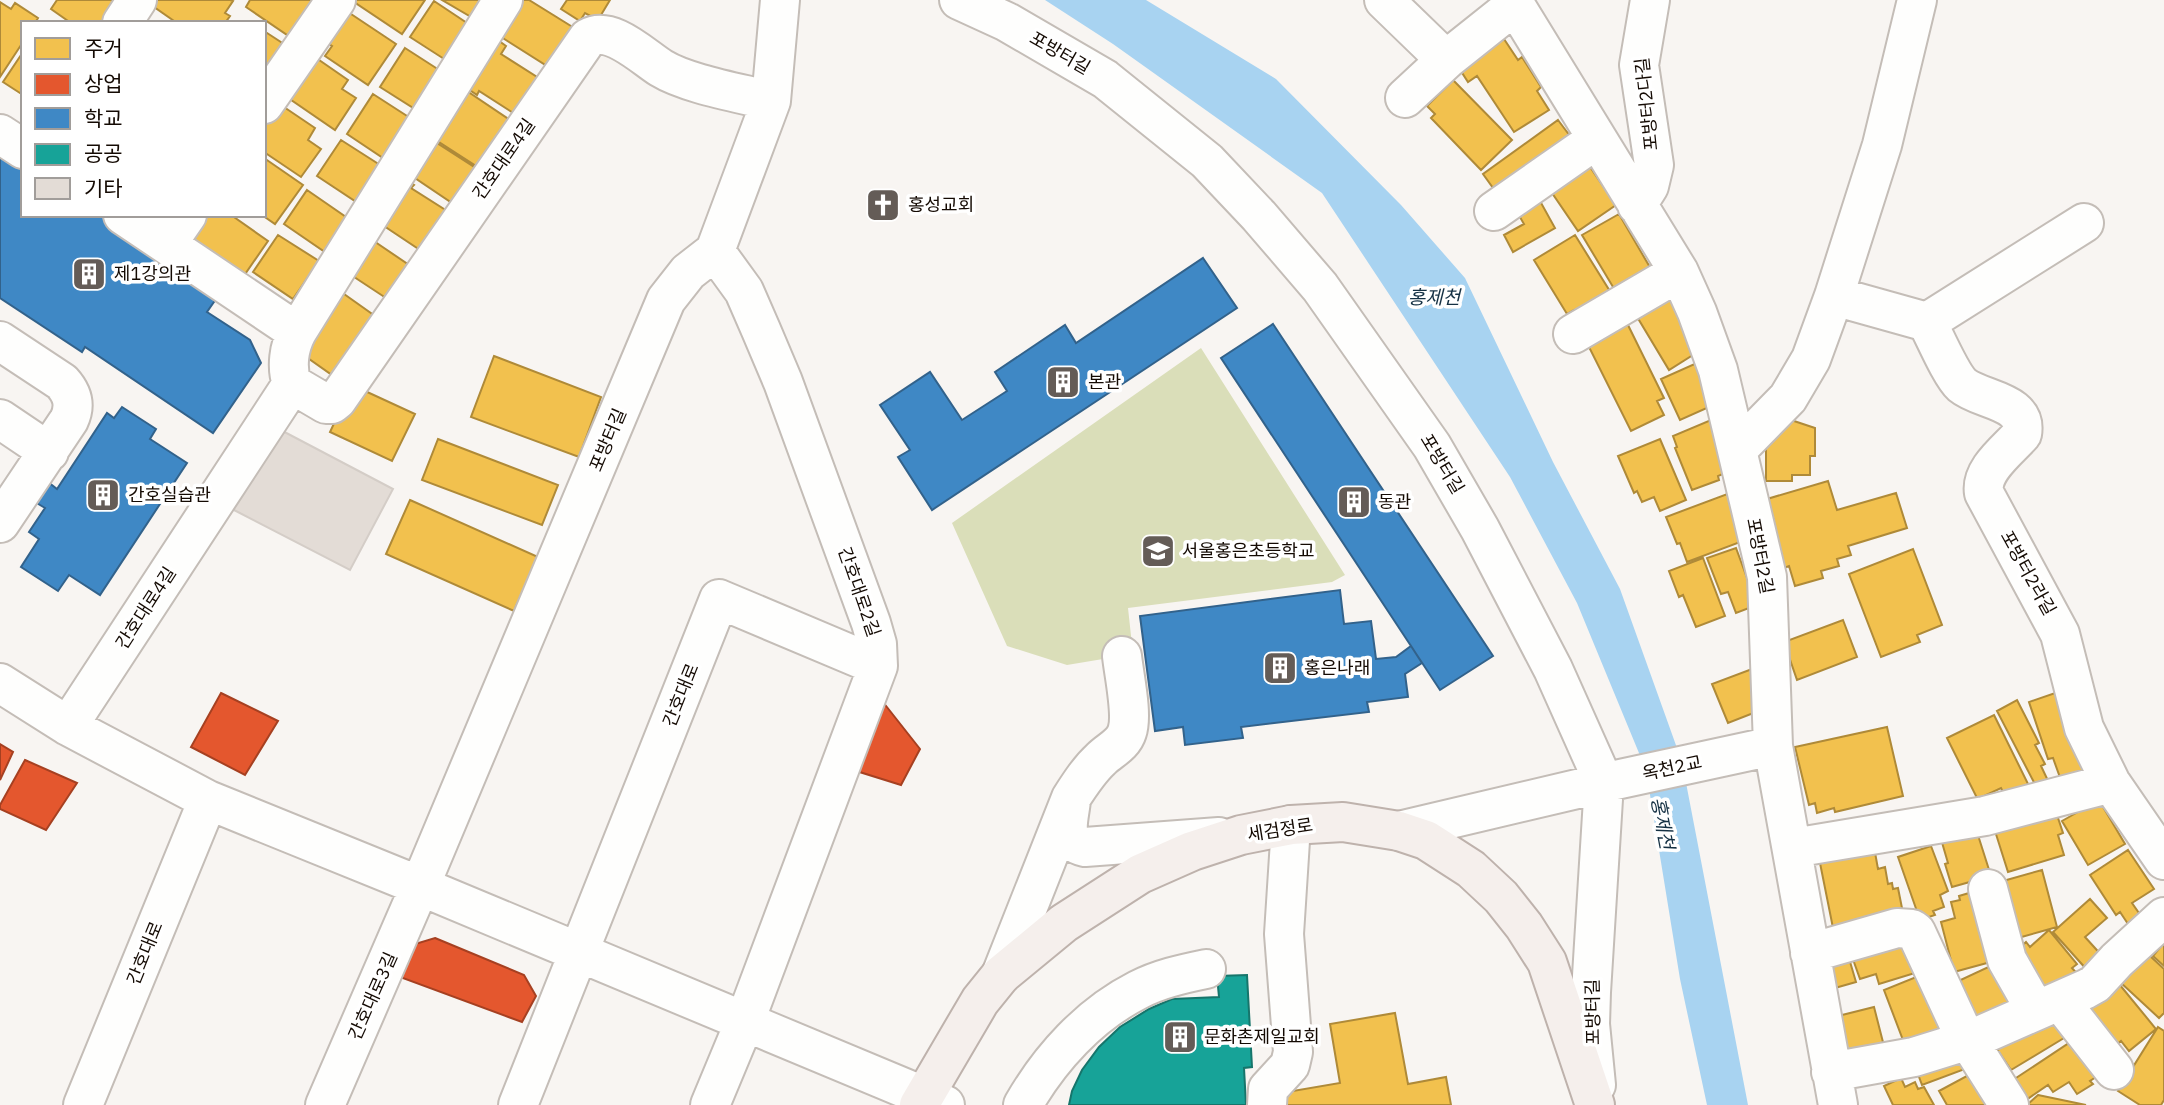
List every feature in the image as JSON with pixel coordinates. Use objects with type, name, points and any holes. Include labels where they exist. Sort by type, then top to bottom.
[{"type":"main road","name":"세검정로","points":[[929,1102],[980,1001],[1001,975],[1063,923],[1140,874],[1192,851],[1241,835],[1291,825],[1343,822],[1399,831],[1426,840],[1471,869],[1501,897],[1547,962],[1597,1105]]},
{"type":"street","points":[[123,21],[137,0]]},
{"type":"street","points":[[266,101],[336,0]]},
{"type":"street","points":[[292,384],[289,358],[292,341],[503,0]]},
{"type":"street","points":[[715,251],[771,101],[780,0]]},
{"type":"street","name":"포방터길","points":[[959,0],[1007,22],[1105,79],[1207,161],[1320,287],[1432,446],[1480,529],[1608,782],[1591,992],[1590,1024],[1597,1105]]},
{"type":"street","points":[[1384,0],[1446,60]]},
{"type":"street","name":"포방터2다길","points":[[1637,205],[1649,186],[1654,165],[1639,65],[1650,0]]},
{"type":"street","points":[[1737,450],[1788,398],[1811,359],[1882,145],[1917,0]]},
{"type":"street","name":"포방터2길","points":[[1405,98],[1513,3],[1679,272],[1697,312],[1718,370],[1767,577],[1773,746],[1835,1089],[1914,1058],[1967,1041],[2095,984],[2164,917]]},
{"type":"street","name":"간호대로4길","points":[[68,726],[292,384],[326,404],[337,400],[588,38],[598,34],[610,36],[678,76],[771,101]]},
{"type":"street","points":[[0,134],[21,148]]},
{"type":"street","points":[[1494,211],[1597,139]]},
{"type":"street","points":[[130,217],[177,230],[297,332]]},
{"type":"street","points":[[1834,296],[1927,322],[2084,223]]},
{"type":"street","name":"포방터길","points":[[420,886],[666,300],[688,272],[715,251]]},
{"type":"street","name":"간호대로2길","points":[[710,1105],[745,1021],[878,666],[877,644],[871,623],[783,382],[744,291],[715,251]]},
{"type":"street","points":[[1573,334],[1679,272]]},
{"type":"street","name":"포방터2라길","points":[[1927,322],[1963,386],[2007,405],[2022,422],[2022,434],[1986,476],[1984,493],[2060,634],[2084,729],[2111,783],[2164,860]]},
{"type":"street","points":[[0,341],[62,382],[74,403],[73,412],[49,452],[0,523]]},
{"type":"street","points":[[0,419],[49,452]]},
{"type":"street","name":"간호대로","points":[[518,1105],[719,600],[878,666]]},
{"type":"street","points":[[1001,975],[1071,798],[1101,758],[1117,747],[1127,734],[1129,721],[1122,656]]},
{"type":"street","points":[[0,683],[68,726],[208,800],[745,1021],[929,1102]]},
{"type":"street","name":"옥천2교","points":[[1399,831],[1773,746]]},
{"type":"street","points":[[1793,848],[1985,816],[2111,783]]},
{"type":"street","points":[[1071,798],[1069,838],[1074,844],[1085,847],[1241,835]]},
{"type":"street","name":"간호대로","points":[[83,1105],[208,800]]},
{"type":"street","points":[[1268,1105],[1268,1089],[1290,1065],[1293,1052],[1284,934],[1291,825]]},
{"type":"street","name":"간호대로3길","points":[[325,1105],[420,886]]},
{"type":"street","points":[[1988,889],[2007,960],[2048,1006],[2114,1070]]},
{"type":"street","points":[[1810,953],[1896,928],[1912,929],[1919,936],[1967,1041],[2009,1105]]},
{"type":"street","points":[[1023,1105],[1062,1049],[1116,1003],[1171,977],[1206,969]]},
{"type":"green space","points":[[1201,348],[1345,575],[1332,582],[1128,608],[1133,654],[1067,665],[1007,646],[952,523]]},
{"type":"water","name":"홍제천","points":[[1045,0],[1146,0],[1276,79],[1401,205],[1465,278],[1553,462],[1620,589],[1682,762],[1748,1105],[1707,1105],[1680,979],[1646,770],[1577,603],[1510,477],[1322,193],[1113,44]]},
{"type":"building: 주거","points":[[57,0],[120,0],[105,21],[68,21],[51,9]]},
{"type":"building: 주거","points":[[144,0],[233,1],[225,13],[230,16],[226,21],[174,21]]},
{"type":"building: 주거","points":[[250,0],[323,0],[296,41],[246,7]]},
{"type":"building: 주거","points":[[351,0],[425,0],[402,34]]},
{"type":"building: 주거","points":[[442,0],[497,0],[483,24]]},
{"type":"building: 주거","points":[[519,0],[529,0],[579,31],[555,71],[498,35]]},
{"type":"building: 주거","points":[[567,0],[610,0],[598,20],[585,13],[580,21],[561,9]]},
{"type":"building: 주거","points":[[434,1],[479,31],[455,66],[410,37]]},
{"type":"building: 주거","points":[[0,2],[11,9],[15,3],[38,18],[36,21],[21,21],[21,45],[0,77]]},
{"type":"building: 주거","points":[[342,8],[396,44],[368,85],[325,56],[332,46],[321,39]]},
{"type":"building: 주거","points":[[266,32],[293,50],[266,83]]},
{"type":"building: 주거","points":[[495,38],[506,46],[501,54],[545,82],[521,118],[479,91],[477,95],[464,86]]},
{"type":"building: 주거","points":[[1504,39],[1518,60],[1522,57],[1541,87],[1537,91],[1549,110],[1514,132],[1477,76],[1468,82],[1459,68]]},
{"type":"building: 주거","points":[[405,48],[450,77],[426,116],[380,87]]},
{"type":"building: 주거","points":[[309,53],[348,80],[342,89],[356,98],[335,130],[281,93]]},
{"type":"building: 주거","points":[[21,55],[21,94],[3,82]]},
{"type":"building: 주거","points":[[1453,80],[1512,140],[1481,170],[1431,118],[1435,114],[1427,106]]},
{"type":"building: 주거","points":[[458,85],[513,122],[487,173],[425,133]]},
{"type":"building: 주거","points":[[373,94],[421,125],[395,166],[347,134]]},
{"type":"building: 주거","points":[[275,101],[315,128],[308,140],[321,149],[301,177],[266,153],[266,113]]},
{"type":"building: 주거","points":[[1558,120],[1576,144],[1501,199],[1483,174]]},
{"type":"building: 주거","points":[[426,136],[485,174],[461,209],[403,170]]},
{"type":"building: 주거","points":[[341,140],[391,172],[367,209],[317,176]]},
{"type":"building: 주거","points":[[266,159],[303,185],[275,224],[265,217]]},
{"type":"building: 주거","points":[[1588,164],[1616,205],[1578,231],[1550,190]]},
{"type":"building: 주거","points":[[400,176],[414,185],[411,188],[455,216],[429,256],[372,218]]},
{"type":"building: 주거","points":[[307,190],[359,226],[335,259],[284,224]]},
{"type":"building: 주거","points":[[1535,192],[1555,228],[1513,252],[1504,235],[1524,224],[1513,205]]},
{"type":"building: 주거","points":[[1619,214],[1655,276],[1619,297],[1582,235]]},
{"type":"building: 주거","points":[[206,217],[234,217],[268,241],[241,280],[191,239]]},
{"type":"building: 주거","points":[[362,233],[415,269],[392,302],[339,267]]},
{"type":"building: 주거","points":[[278,235],[319,261],[293,299],[253,272]]},
{"type":"building: 주거","points":[[1575,235],[1616,301],[1582,322],[1574,310],[1567,314],[1534,260]]},
{"type":"building: 주거","points":[[337,289],[375,316],[332,375],[295,349]]},
{"type":"building: 주거","points":[[1672,295],[1704,348],[1669,370],[1636,315]]},
{"type":"building: 주거","points":[[1626,321],[1664,398],[1657,401],[1664,415],[1631,431],[1586,341]]},
{"type":"building: 주거","points":[[494,356],[601,397],[579,457],[471,417]]},
{"type":"building: 주거","points":[[1699,362],[1718,403],[1680,420],[1661,379]]},
{"type":"building: 주거","points":[[352,385],[415,414],[392,461],[330,432]]},
{"type":"building: 주거","points":[[1788,419],[1815,428],[1815,456],[1810,456],[1810,475],[1792,475],[1792,481],[1766,481],[1766,439]]},
{"type":"building: 주거","points":[[1711,420],[1732,470],[1718,476],[1719,480],[1692,490],[1673,436]]},
{"type":"building: 주거","points":[[438,439],[558,485],[542,525],[422,480]]},
{"type":"building: 주거","points":[[1660,439],[1686,500],[1660,511],[1654,497],[1642,502],[1637,491],[1634,493],[1618,456]]},
{"type":"building: 주거","points":[[1828,481],[1837,510],[1896,493],[1907,528],[1848,546],[1851,555],[1837,559],[1839,566],[1821,571],[1823,578],[1795,586],[1789,566],[1784,568],[1770,523],[1774,521],[1767,499]]},
{"type":"building: 주거","points":[[1730,493],[1743,541],[1687,562],[1666,517]]},
{"type":"building: 주거","points":[[410,500],[538,557],[514,611],[386,554]]},
{"type":"building: 주거","points":[[1736,548],[1757,605],[1736,613],[1728,592],[1721,594],[1707,558]]},
{"type":"building: 주거","points":[[1913,549],[1942,625],[1917,635],[1920,642],[1881,657],[1849,574]]},
{"type":"building: 주거","points":[[1703,558],[1725,616],[1696,627],[1683,595],[1679,597],[1669,571]]},
{"type":"building: 주거","points":[[1843,620],[1857,657],[1797,680],[1784,642]]},
{"type":"building: 주거","points":[[1760,666],[1756,712],[1728,723],[1712,684]]},
{"type":"building: 주거","points":[[2061,691],[2089,773],[2062,783],[2053,758],[2048,759],[2029,702]]},
{"type":"building: 주거","points":[[2017,700],[2039,743],[2035,745],[2045,764],[2041,766],[2050,785],[2039,792],[1997,711]]},
{"type":"building: 주거","points":[[1994,715],[2031,790],[2008,801],[2001,788],[1984,796],[1987,803],[1981,806],[1947,738]]},
{"type":"building: 주거","points":[[1887,727],[1903,796],[1835,812],[1834,808],[1817,813],[1815,803],[1809,805],[1795,747]]},
{"type":"building: 주거","points":[[2099,800],[2125,844],[2088,865],[2062,821]]},
{"type":"building: 주거","points":[[2056,812],[2063,833],[2058,835],[2064,855],[2008,872],[1995,831]]},
{"type":"building: 주거","points":[[1977,832],[1991,876],[1952,887],[1941,839]]},
{"type":"building: 주거","points":[[1931,846],[1948,891],[1940,895],[1944,907],[1933,911],[1935,915],[1920,920],[1898,857]]},
{"type":"building: 주거","points":[[1874,847],[1878,869],[1885,867],[1888,884],[1892,883],[1893,889],[1898,888],[1903,913],[1835,938],[1819,858]]},
{"type":"building: 주거","points":[[2128,850],[2154,889],[2132,903],[2141,916],[2128,924],[2120,912],[2116,915],[2090,875]]},
{"type":"building: 주거","points":[[2042,870],[2057,927],[2018,938],[1996,883]]},
{"type":"building: 주거","points":[[1979,890],[1998,960],[1954,972],[1941,922],[1955,918],[1951,902],[1960,900],[1959,896]]},
{"type":"building: 주거","points":[[2090,899],[2107,918],[2085,937],[2104,958],[2088,971],[2053,932]]},
{"type":"building: 주거","points":[[2049,930],[2077,964],[2072,968],[2080,977],[2038,990],[2014,953],[2026,942],[2030,947]]},
{"type":"building: 주거","points":[[2164,934],[2164,966],[2153,956],[2162,945]]},
{"type":"building: 주거","points":[[1900,935],[1928,969],[1879,984],[1876,974],[1860,979],[1850,951]]},
{"type":"building: 주거","points":[[1848,955],[1856,982],[1835,988],[1828,960]]},
{"type":"building: 주거","points":[[2149,955],[2164,969],[2164,1013],[2159,1018],[2120,982]]},
{"type":"building: 주거","points":[[1999,962],[2017,1002],[1970,1024],[1952,984]]},
{"type":"building: 주거","points":[[1931,971],[1954,1029],[1906,1048],[1884,990]]},
{"type":"building: 주거","points":[[2115,979],[2156,1029],[2129,1051],[2121,1041],[2115,1046],[2086,1011]]},
{"type":"building: 주거","points":[[1874,1007],[1885,1050],[1849,1058],[1838,1016]]},
{"type":"building: 주거","points":[[1395,1013],[1408,1084],[1446,1077],[1451,1105],[1283,1105],[1281,1093],[1340,1083],[1330,1024]]},
{"type":"building: 주거","points":[[2048,1013],[2064,1038],[2011,1070],[1992,1042]]},
{"type":"building: 주거","points":[[2158,1027],[2164,1031],[2164,1100],[2161,1105],[2140,1105],[2118,1091]]},
{"type":"building: 주거","points":[[2072,1041],[2096,1077],[2090,1081],[2093,1084],[2077,1094],[2069,1082],[2053,1092],[2048,1085],[2026,1100],[2013,1080]]},
{"type":"building: 주거","points":[[1966,1047],[1973,1066],[1922,1085],[1915,1066]]},
{"type":"building: 주거","points":[[1976,1071],[1994,1105],[1947,1105],[1939,1091]]},
{"type":"building: 주거","points":[[1901,1078],[1905,1087],[1915,1082],[1918,1089],[1924,1087],[1934,1105],[1893,1105],[1884,1086]]},
{"type":"building: 주거","points":[[2038,1095],[2086,1105],[2027,1105]]},
{"type":"building: 상업","points":[[221,693],[278,721],[245,775],[191,747]]},
{"type":"building: 상업","points":[[879,697],[920,749],[901,785],[850,769]]},
{"type":"building: 상업","points":[[0,744],[13,752],[0,780]]},
{"type":"building: 상업","points":[[25,760],[77,783],[46,830],[0,809]]},
{"type":"building: 상업","points":[[435,938],[524,975],[536,996],[522,1022],[400,977],[415,944]]},
{"type":"building: 학교","name":"제1강의관","points":[[0,155],[21,161],[21,217],[108,217],[216,299],[207,312],[250,340],[261,363],[213,433],[85,347],[82,352],[0,298]]},
{"type":"building: 학교","name":"본관","points":[[1203,258],[1237,308],[932,510],[898,457],[910,450],[880,405],[930,372],[962,420],[1007,391],[995,372],[1065,325],[1076,343]]},
{"type":"building: 학교","name":"동관","points":[[1273,324],[1493,656],[1440,690],[1221,358]]},
{"type":"building: 학교","name":"간호실습관","points":[[122,407],[156,429],[150,439],[187,463],[100,595],[69,575],[58,591],[21,567],[39,539],[29,532],[45,508],[35,502],[48,482],[57,489],[107,413],[114,418]]},
{"type":"building: 학교","name":"홍은나래","points":[[1340,590],[1344,624],[1371,621],[1376,659],[1396,657],[1411,646],[1422,663],[1405,674],[1408,697],[1367,702],[1369,712],[1241,727],[1243,738],[1185,745],[1183,727],[1155,731],[1140,616]]},
{"type":"building: 공공","name":"문화촌제일교회","points":[[1247,975],[1252,1067],[1244,1068],[1246,1105],[1069,1105],[1082,1070],[1099,1047],[1120,1027],[1172,999],[1219,997],[1217,976]]},
{"type":"building: 기타","points":[[275,427],[393,489],[350,570],[232,509]]},
{"type":"place","name":"홍성교회","points":[[883,205]]},
{"type":"place","name":"제1강의관","points":[[89,274]]},
{"type":"place","name":"본관","points":[[1063,382]]},
{"type":"place","name":"간호실습관","points":[[103,495]]},
{"type":"place","name":"동관","points":[[1354,502]]},
{"type":"place","name":"서울홍은초등학교","points":[[1158,551]]},
{"type":"place","name":"홍은나래","points":[[1280,668]]},
{"type":"place","name":"문화촌제일교회","points":[[1180,1037]]}]
